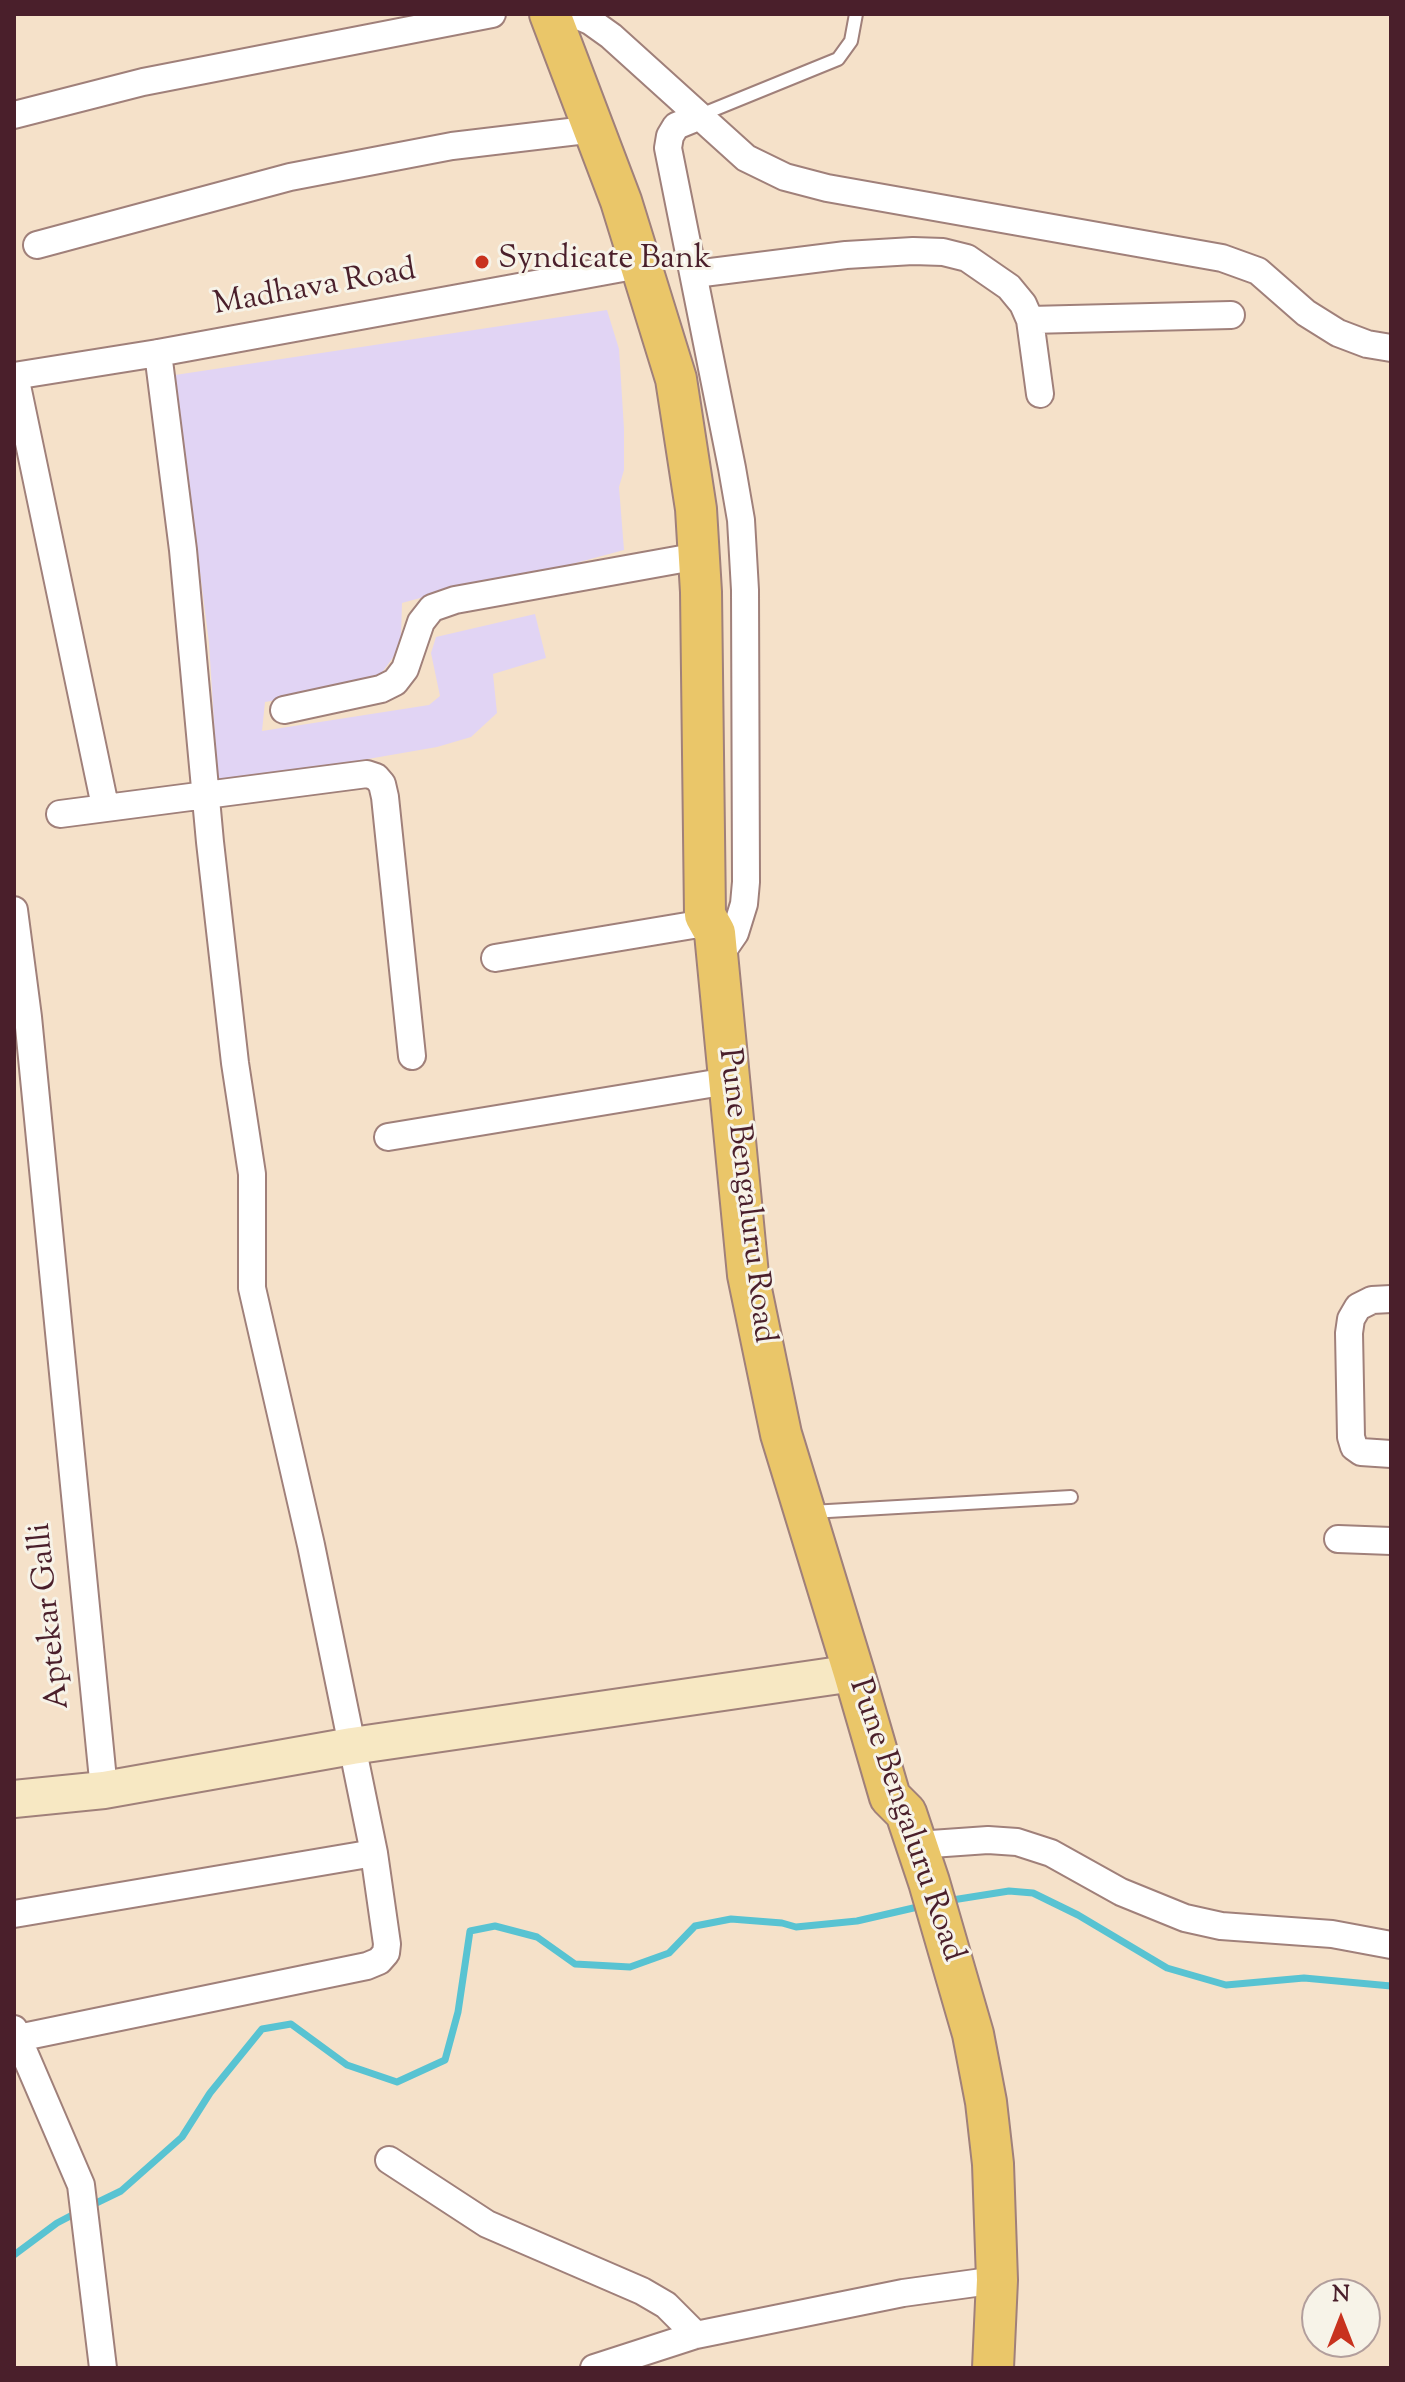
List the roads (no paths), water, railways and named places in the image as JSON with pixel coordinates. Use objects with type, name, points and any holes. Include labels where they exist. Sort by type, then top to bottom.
[{"type":"main road","name":"Pune Bengaluru Road","points":[[550,14],[621,201],[676,379],[696,509],[701,592],[705,915],[728,1081],[748,1275],[781,1434],[890,1797],[906,1813],[932,1934],[973,2034],[986,2102],[993,2164],[988,2281],[993,2368]]},
{"type":"main road","points":[[574,14],[638,175],[661,246],[704,417],[718,500],[726,570],[727,914],[708,939]]},
{"type":"main road","points":[[973,2368],[988,2281]]},
{"type":"street","points":[[14,115],[143,82],[492,14]]},
{"type":"street","points":[[530,14],[600,183],[628,267],[643,317],[668,443],[682,534],[685,599],[688,895],[708,939]]},
{"type":"street","points":[[574,14],[611,36],[746,158],[785,177],[827,188],[1222,258],[1258,271],[1306,313],[1338,333],[1367,344],[1391,348]]},
{"type":"street","points":[[495,958],[708,939],[735,933],[744,904],[745,590],[741,520],[668,148],[676,126],[698,117]]},
{"type":"street","points":[[37,245],[290,177],[452,146],[578,131]]},
{"type":"street","points":[[695,274],[846,255],[943,252],[967,258],[989,271],[1016,296],[1030,320],[1040,394]]},
{"type":"street","name":"Madhava Road","points":[[14,376],[158,353],[628,267]]},
{"type":"street","points":[[1030,320],[1231,315]]},
{"type":"street","points":[[103,2368],[81,2185],[25,2084],[16,2033],[367,1966],[379,1961],[386,1953],[387,1944],[374,1853],[311,1545],[252,1288],[252,1174],[235,1063],[183,550],[158,353]]},
{"type":"street","points":[[14,376],[105,806]]},
{"type":"street","points":[[284,710],[381,689],[395,682],[405,669],[421,622],[432,608],[455,600],[682,559]]},
{"type":"street","points":[[60,814],[367,774],[376,777],[382,784],[412,1056]]},
{"type":"street","name":"Aptekar Galli","points":[[14,910],[28,1017],[104,1790]]},
{"type":"street","points":[[388,1137],[728,1081]]},
{"type":"street","points":[[1391,1299],[1372,1300],[1358,1307],[1351,1319],[1349,1333],[1351,1437],[1354,1447],[1361,1452],[1391,1454]]},
{"type":"street","points":[[1338,1539],[1391,1541]]},
{"type":"street","points":[[14,1799],[104,1790],[352,1746],[854,1673]]},
{"type":"street","points":[[917,1870],[988,1840],[1017,1842],[1051,1853],[1121,1892],[1185,1918],[1221,1926],[1332,1934],[1391,1945]]},
{"type":"street","points":[[14,1914],[374,1853]]},
{"type":"street","points":[[389,2160],[487,2224],[642,2291],[666,2305],[696,2335]]},
{"type":"street","points":[[594,2368],[696,2335],[903,2293],[988,2281]]},
{"type":"lane","points":[[698,117],[838,59],[851,41],[856,14]]},
{"type":"lane","points":[[805,1512],[1071,1497]]},
{"type":"waterway","points":[[946,1901],[1009,1891],[1033,1893],[1078,1915],[1167,1968],[1226,1985],[1304,1978],[1391,1986]]},
{"type":"waterway","points":[[90,2206],[121,2191],[182,2137],[210,2093],[262,2029],[291,2024],[347,2065],[397,2082],[445,2060],[458,2012],[470,1931],[495,1926],[537,1937],[575,1964],[630,1967],[669,1953],[695,1926],[731,1919],[796,1927],[857,1921],[922,1906]]},
{"type":"waterway","points":[[14,2255],[57,2223],[78,2212]]},
{"type":"place","name":"Syndicate Bank","points":[[482,262]]}]
